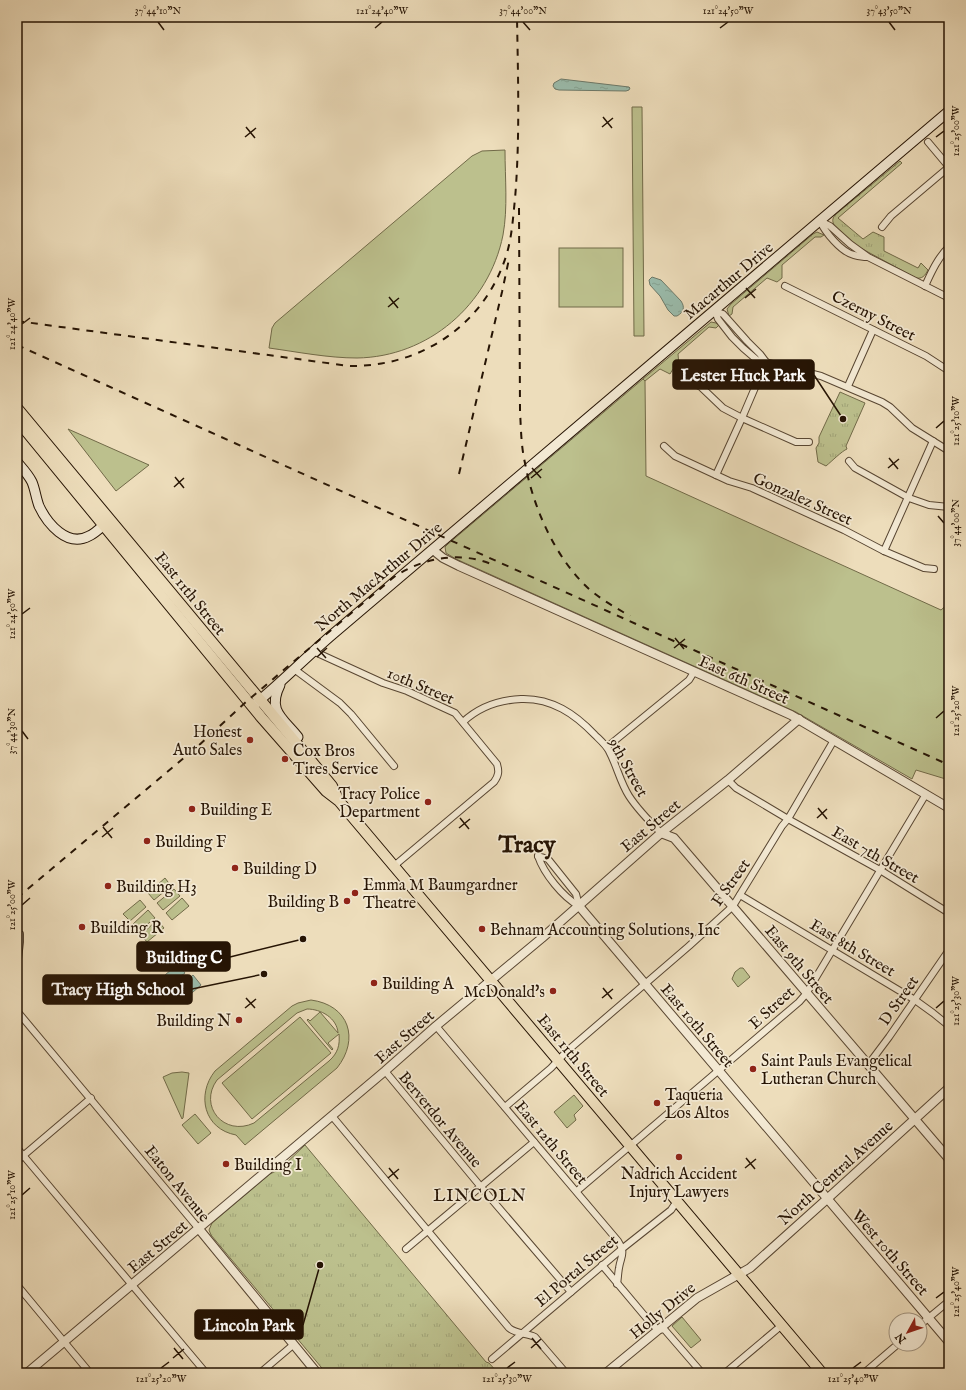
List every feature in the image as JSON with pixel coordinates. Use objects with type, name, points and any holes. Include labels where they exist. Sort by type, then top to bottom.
[{"type":"main road","name":"Macarthur Drive","points":[[526,470],[949,111]]},
{"type":"main road","name":"East 11th Street","points":[[17,408],[252,707],[326,791],[339,801],[822,1373]]},
{"type":"main road","name":"East 11th Street","points":[[17,420],[260,700],[332,786],[339,801]]},
{"type":"main road","points":[[17,462],[32,483],[39,506],[47,519],[65,537],[71,539],[88,537],[106,522]]},
{"type":"main road","name":"North MacArthur Drive","points":[[252,707],[313,651],[526,470]]},
{"type":"main road","points":[[281,682],[274,701],[276,709],[302,742],[308,758]]},
{"type":"street","points":[[882,227],[891,216],[949,167],[928,142]]},
{"type":"street","points":[[820,220],[830,226],[842,238],[868,257],[949,298]]},
{"type":"street","points":[[925,286],[935,267],[949,247]]},
{"type":"street","name":"Czerny Street","points":[[785,286],[926,356],[949,371]]},
{"type":"street","points":[[715,310],[723,314],[766,362],[821,376],[848,386],[882,402],[890,407],[912,428],[949,451]]},
{"type":"street","points":[[848,386],[873,330]]},
{"type":"street","points":[[716,475],[766,362]]},
{"type":"street","points":[[681,377],[701,387],[723,408],[742,418],[796,442],[809,442]]},
{"type":"street","points":[[884,551],[909,498],[933,441]]},
{"type":"street","name":"Gonzalez Street","points":[[664,446],[675,456],[729,481],[752,488],[844,530],[884,551],[924,568],[934,569]]},
{"type":"street","points":[[849,460],[855,468],[909,498],[929,505],[949,507]]},
{"type":"street","name":"East 6th Street","points":[[433,550],[443,558],[798,719],[949,808]]},
{"type":"street","name":"10th Street","points":[[313,651],[383,683],[407,691],[455,713],[497,764],[499,771],[498,776],[488,788],[394,866]]},
{"type":"street","points":[[294,669],[340,703],[352,714],[394,766]]},
{"type":"street","points":[[607,747],[689,680],[694,672]]},
{"type":"street","name":"9th Street","points":[[463,722],[471,714],[488,705],[507,700],[526,699],[546,702],[561,707],[584,722],[607,747],[623,785],[648,821],[661,833]]},
{"type":"street","name":"East Street","points":[[27,1373],[491,981],[579,906],[661,833],[728,780],[798,719]]},
{"type":"street","name":"F Street","points":[[505,1107],[733,906],[782,826],[788,819],[834,740]]},
{"type":"street","name":"East 7th Street","points":[[728,780],[736,788],[788,819],[880,870],[949,913]]},
{"type":"street","name":"E Street","points":[[576,1191],[799,1002],[806,994],[833,950],[926,794]]},
{"type":"street","name":"East 9th Street","points":[[661,833],[674,838],[806,994],[949,1159]]},
{"type":"street","name":"East 10th Street","points":[[579,906],[576,894],[548,859],[538,856],[541,865],[570,901],[579,906],[827,1199]]},
{"type":"street","name":"East 8th Street","points":[[740,895],[914,1000],[949,1026]]},
{"type":"street","points":[[17,967],[20,934]]},
{"type":"street","name":"D Street","points":[[868,1065],[949,950]]},
{"type":"street","name":"Eaton Avenue","points":[[17,1011],[91,1098],[317,1373]]},
{"type":"street","name":"East 12th Street","points":[[436,1026],[618,1241],[622,1248]]},
{"type":"street","name":"Berverdor Avenue","points":[[385,1071],[571,1292]]},
{"type":"street","name":"North Central Avenue","points":[[739,1274],[750,1268],[949,1088]]},
{"type":"street","points":[[17,1160],[91,1098]]},
{"type":"street","points":[[332,1116],[509,1328],[535,1337],[566,1373]]},
{"type":"street","points":[[406,1249],[534,1142]]},
{"type":"street","points":[[17,1148],[206,1373]]},
{"type":"street","name":"West 10th Street","points":[[827,1199],[949,1342]]},
{"type":"street","name":"El Portal Street","points":[[492,1359],[622,1248],[670,1210],[677,1201]]},
{"type":"street","points":[[617,1284],[623,1253],[622,1248]]},
{"type":"street","points":[[602,1265],[658,1330],[664,1329],[702,1373]]},
{"type":"street","name":"Holly Drive","points":[[606,1373],[697,1298],[739,1274]]},
{"type":"street","points":[[17,1285],[90,1373]]},
{"type":"street","points":[[929,1318],[949,1300]]},
{"type":"street","points":[[725,1373],[782,1325]]},
{"type":"street","points":[[260,1373],[293,1344]]},
{"type":"street","points":[[864,1373],[889,1352]]},
{"type":"green space","points":[[632,107],[642,107],[644,336],[634,336]]},
{"type":"green space","points":[[505,150],[505,225],[496,260],[484,284],[469,304],[451,322],[431,337],[408,348],[383,355],[346,358],[269,348],[272,328],[275,323],[472,156],[482,151]]},
{"type":"green space","points":[[900,161],[902,163],[838,218],[863,239],[873,232],[884,237],[884,251],[918,268],[921,263],[928,270],[920,278],[916,278],[855,245],[835,226],[833,222],[835,215]]},
{"type":"green space","points":[[817,232],[824,235],[821,237],[815,237],[782,265],[782,278],[777,282],[767,278],[733,307],[732,314],[729,316],[727,309],[731,304]]},
{"type":"green space","points":[[559,248],[623,248],[623,307],[559,307]]},
{"type":"green space","points":[[711,322],[719,325],[716,328],[709,327],[678,354],[679,366],[673,369],[670,374],[660,369],[645,381],[643,379]]},
{"type":"green space","points":[[643,379],[645,381],[646,476],[941,610],[949,603],[949,780],[916,770],[912,779],[796,712],[456,559],[446,553],[445,547],[448,544]]},
{"type":"green space","points":[[840,392],[865,403],[846,446],[847,449],[826,466],[818,462],[816,448],[819,443],[819,437]]},
{"type":"green space","points":[[68,429],[149,465],[116,491]]},
{"type":"green space","points":[[165,878],[171,886],[154,900],[148,893]]},
{"type":"green space","points":[[174,889],[180,896],[163,910],[157,903]]},
{"type":"green space","points":[[182,898],[189,906],[172,920],[166,913]]},
{"type":"green space","points":[[140,900],[146,907],[130,921],[123,914]]},
{"type":"green space","points":[[148,910],[155,918],[138,932],[132,925]]},
{"type":"green space","points":[[157,920],[164,928],[147,942],[141,935]]},
{"type":"green space","points":[[740,968],[743,968],[750,977],[738,987],[732,979],[735,972]]},
{"type":"green space","points":[[311,1000],[324,1003],[342,1016],[347,1025],[349,1035],[348,1046],[344,1057],[337,1068],[245,1145],[236,1135],[225,1132],[210,1118],[206,1110],[205,1100],[209,1080],[215,1071],[292,1006]],"holes":[[[307,1009],[318,1011],[327,1015],[335,1023],[338,1033],[320,1012],[310,1021],[308,1019],[307,1020],[332,1050],[333,1049],[328,1043],[339,1034],[339,1045],[334,1055],[329,1061],[254,1123],[243,1126],[233,1126],[224,1122],[212,1109],[212,1090],[217,1080],[297,1013]]]},
{"type":"green space","points":[[300,1017],[331,1053],[252,1119],[222,1083]]},
{"type":"green space","points":[[172,1073],[189,1073],[182,1119],[163,1077]]},
{"type":"green space","points":[[574,1095],[583,1106],[574,1115],[576,1120],[567,1128],[554,1112]]},
{"type":"green space","points":[[195,1114],[211,1133],[198,1144],[182,1125]]},
{"type":"green space","points":[[305,1145],[486,1362],[489,1363],[498,1373],[326,1373],[211,1235],[209,1230],[212,1223],[270,1174],[280,1169]]},
{"type":"green space","points":[[682,1317],[701,1340],[691,1348],[672,1326]]},
{"type":"water","points":[[561,79],[630,88],[626,91],[555,89],[553,86],[554,83]]},
{"type":"water","points":[[652,277],[661,280],[681,301],[683,309],[677,316],[674,316],[668,310],[660,296],[650,285],[649,280]]},
{"type":"water","points":[[178,964],[185,973],[172,983],[165,975]]},
{"type":"water","points":[[193,975],[201,985],[185,999],[177,989]]},
{"type":"railway","points":[[17,321],[349,366],[376,364],[402,359],[426,349],[448,336],[467,320],[484,301],[497,278],[509,247],[515,199],[518,154],[517,17]]},
{"type":"railway","points":[[519,208],[520,411],[521,437],[529,480],[547,531],[566,562],[589,589],[630,616]]},
{"type":"railway","points":[[459,474],[509,259]]},
{"type":"railway","points":[[17,345],[949,765]]},
{"type":"railway","points":[[17,898],[198,746],[247,701],[394,577],[417,565],[441,558],[467,558],[491,564]]},
{"type":"place","name":"Lester Huck Park","points":[[843,419]]},
{"type":"place","name":"Honest Auto Sales","points":[[250,740]]},
{"type":"place","name":"Cox Bros Tires Service","points":[[285,759]]},
{"type":"place","name":"Tracy Police Department","points":[[428,802]]},
{"type":"place","name":"Building E","points":[[192,809]]},
{"type":"place","name":"Building F","points":[[147,841]]},
{"type":"place","name":"Building D","points":[[235,868]]},
{"type":"place","name":"Building H3","points":[[108,886]]},
{"type":"place","name":"Emma M Baumgardner Theatre","points":[[355,893]]},
{"type":"place","name":"Building B","points":[[347,901]]},
{"type":"place","name":"Building R","points":[[82,927]]},
{"type":"place","name":"Behnam Accounting Solutions, Inc","points":[[482,929]]},
{"type":"place","name":"Building C","points":[[303,939]]},
{"type":"place","name":"Tracy High School","points":[[264,974]]},
{"type":"place","name":"Building A","points":[[374,983]]},
{"type":"place","name":"McDonald's","points":[[553,991]]},
{"type":"place","name":"Building N","points":[[239,1020]]},
{"type":"place","name":"Saint Pauls Evangelical Lutheran Church","points":[[753,1069]]},
{"type":"place","name":"Taqueria Los Altos","points":[[657,1103]]},
{"type":"place","name":"Nadrich Accident Injury Lawyers","points":[[679,1157]]},
{"type":"place","name":"Building I","points":[[226,1164]]},
{"type":"place","name":"Lincoln Park","points":[[320,1265]]},
{"type":"district","name":"Tracy","points":[[527,844]]},
{"type":"district","name":"LINCOLN","points":[[480,1195]]}]
